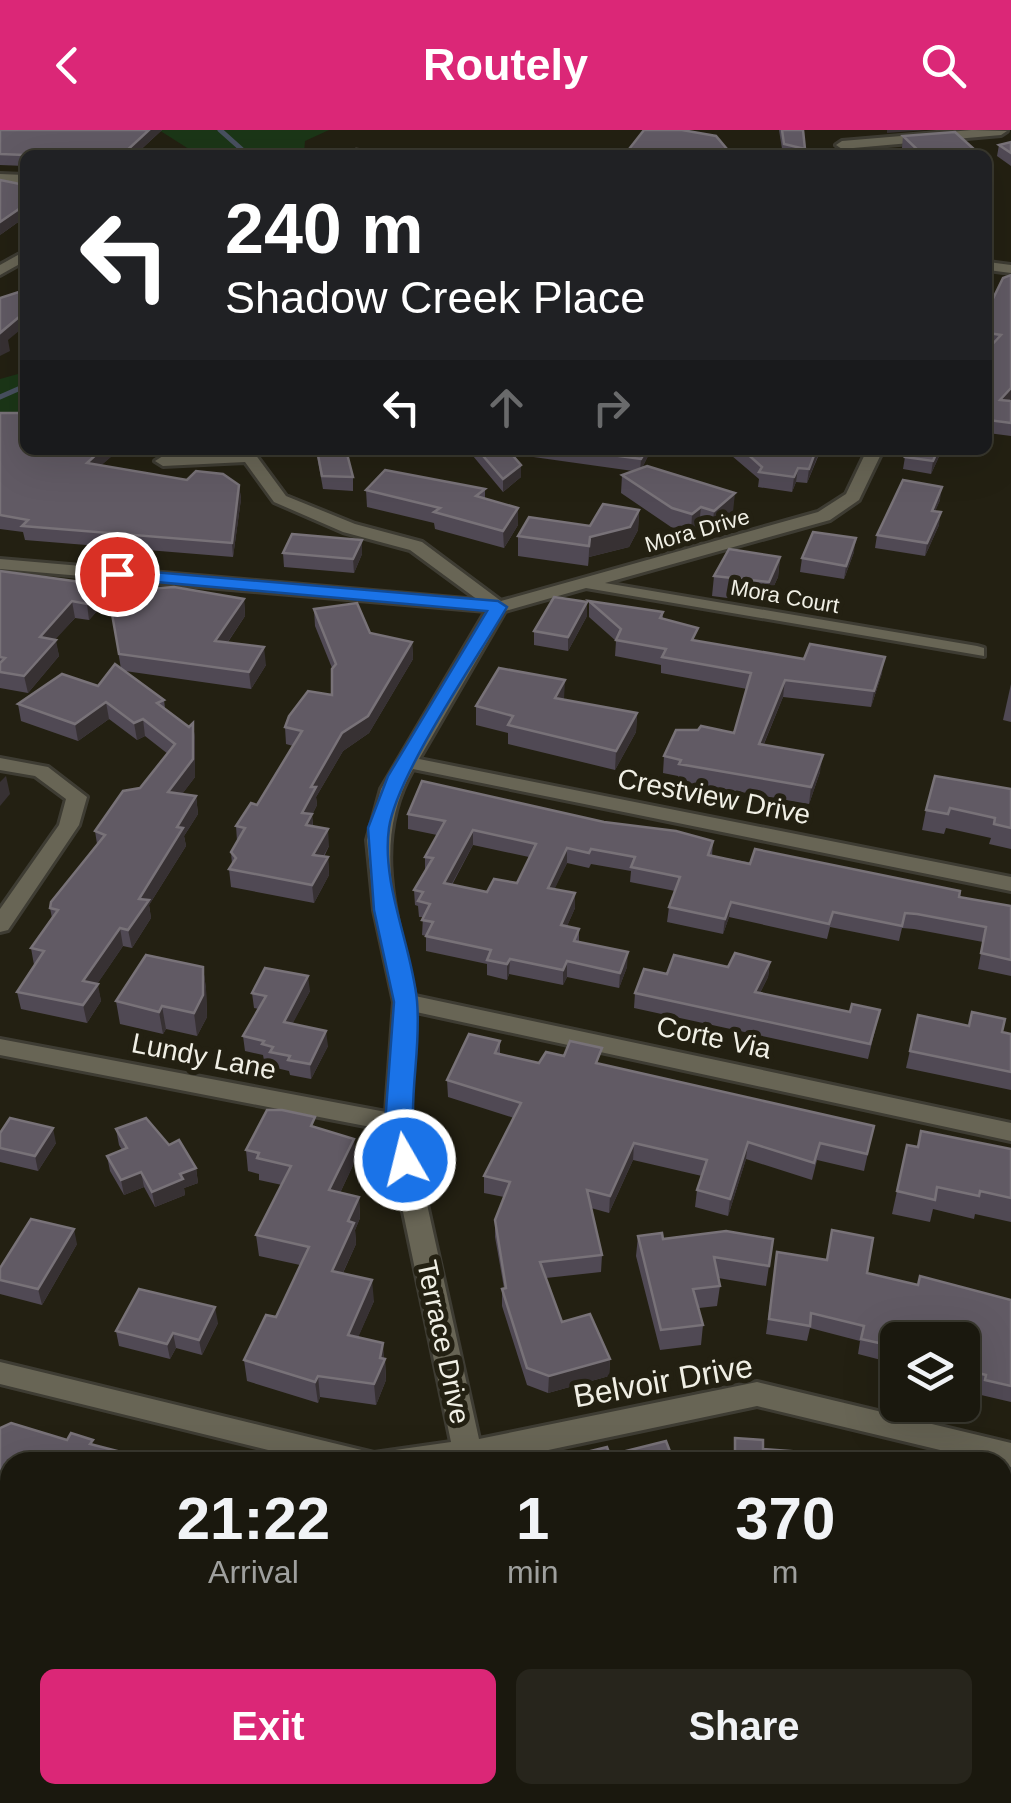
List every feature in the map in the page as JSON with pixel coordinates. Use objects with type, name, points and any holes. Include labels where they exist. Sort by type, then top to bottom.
[{"type":"street","points":[[842,146],[1001,131]]},
{"type":"street","points":[[163,461],[230,455]]},
{"type":"street","points":[[254,455],[280,498],[348,528],[416,546],[498,607]]},
{"type":"street","name":"Mora Drive","points":[[0,564],[498,607],[833,512],[853,496],[873,455]]},
{"type":"street","name":"Mora Court","points":[[586,585],[977,652]]},
{"type":"street","name":"Terrace Drive","points":[[468,1452],[397,1124],[405,1002],[385,910],[377,840],[382,812],[406,762],[498,607]]},
{"type":"street","name":"Crestview Drive","points":[[406,762],[1011,884]]},
{"type":"street","points":[[0,764],[41,771],[77,797],[69,825],[0,925]]},
{"type":"street","name":"Corte Via","points":[[405,1002],[1011,1132]]},
{"type":"street","name":"Lundy Lane","points":[[0,1047],[397,1124]]},
{"type":"street","points":[[0,1373],[324,1452]]},
{"type":"street","name":"Belvoir Drive","points":[[496,1452],[757,1394],[999,1452]]},
{"type":"green space","points":[[159,130],[329,130],[305,141],[304,150],[190,150]]},
{"type":"green space","points":[[20,373],[20,419],[0,421],[0,379]]},
{"type":"building","points":[[0,130],[149,130],[127,150],[20,150],[20,155],[0,154]]},
{"type":"building","points":[[644,130],[682,130],[716,136],[728,150],[628,150]]},
{"type":"building","points":[[782,130],[803,130],[805,149],[784,144]]},
{"type":"building","points":[[955,132],[975,150],[918,150],[903,136]]},
{"type":"building","points":[[1011,142],[1011,153],[999,145]]},
{"type":"building","points":[[0,180],[20,184],[20,209],[0,222]]},
{"type":"building","points":[[1011,275],[1011,388],[1000,400],[1011,401],[1011,423],[992,421],[992,345],[1001,335],[992,334],[992,301],[1003,278]]},
{"type":"building","points":[[20,292],[20,316],[0,333],[0,298]]},
{"type":"building","points":[[0,413],[20,413],[20,455],[96,455],[87,463],[187,480],[196,471],[223,474],[239,485],[232,543],[22,526],[28,520],[0,515]]},
{"type":"building","points":[[318,455],[347,455],[353,477],[322,476]]},
{"type":"building","points":[[482,455],[512,455],[521,465],[503,479]]},
{"type":"building","points":[[611,455],[643,455],[641,459]]},
{"type":"building","points":[[749,455],[814,455],[809,469],[798,468],[794,477],[759,472],[762,467]]},
{"type":"building","points":[[906,455],[936,455],[933,461]]},
{"type":"building","points":[[647,466],[735,493],[714,511],[701,507],[692,514],[672,508],[622,475]]},
{"type":"building","points":[[385,470],[485,489],[476,496],[518,508],[503,531],[434,512],[440,508],[366,490]]},
{"type":"building","points":[[903,480],[942,487],[932,511],[941,512],[927,543],[877,535]]},
{"type":"building","points":[[603,504],[639,510],[630,527],[590,537],[589,546],[518,536],[529,517],[590,526]]},
{"type":"building","points":[[813,532],[856,538],[846,566],[802,558]]},
{"type":"building","points":[[292,534],[362,540],[353,559],[283,553]]},
{"type":"building","points":[[729,549],[780,557],[769,582],[714,576]]},
{"type":"building","points":[[0,571],[103,585],[87,604],[72,601],[40,637],[56,640],[24,676],[0,672],[0,663],[5,658],[0,657]]},
{"type":"building","points":[[116,583],[147,589],[174,587],[244,599],[215,641],[264,647],[249,672],[119,654],[108,591]]},
{"type":"building","points":[[554,597],[587,602],[568,637],[534,631]]},
{"type":"building","points":[[589,601],[663,612],[660,618],[698,628],[692,640],[804,659],[810,644],[885,657],[874,691],[785,680],[759,744],[823,755],[811,787],[679,764],[681,760],[664,756],[676,730],[698,730],[701,726],[734,733],[751,673],[662,657],[666,649],[616,640],[621,629]]},
{"type":"building","points":[[357,603],[370,633],[412,642],[368,716],[342,733],[311,787],[316,787],[302,813],[312,814],[306,825],[328,829],[313,855],[328,857],[312,885],[229,869],[236,858],[231,852],[245,828],[236,826],[251,803],[257,805],[302,731],[285,727],[289,716],[308,691],[332,695],[332,669],[336,664],[314,609]]},
{"type":"building","points":[[115,664],[164,700],[157,703],[189,727],[193,723],[193,759],[168,792],[196,796],[177,827],[183,828],[139,899],[149,900],[128,930],[120,928],[83,981],[98,984],[83,1005],[17,992],[44,951],[31,948],[58,910],[50,908],[51,902],[105,835],[95,831],[123,791],[140,788],[175,744],[143,719],[134,723],[106,702],[75,724],[18,704],[62,674],[98,686]]},
{"type":"building","points":[[499,668],[565,680],[555,698],[637,713],[616,751],[508,725],[513,716],[476,706]]},
{"type":"building","points":[[935,776],[1011,789],[1011,828],[994,824],[995,818],[950,808],[948,814],[926,810]]},
{"type":"building","points":[[422,781],[604,822],[676,831],[713,841],[708,855],[750,864],[755,849],[960,891],[959,897],[1011,906],[1011,960],[981,953],[986,927],[917,914],[905,913],[902,926],[833,912],[829,924],[731,902],[725,919],[669,907],[680,877],[631,867],[635,857],[567,848],[548,888],[575,893],[561,925],[579,929],[574,941],[628,952],[620,973],[567,961],[563,970],[510,959],[507,964],[487,960],[491,950],[426,936],[433,922],[422,920],[430,904],[418,901],[423,892],[414,890],[433,858],[425,857],[445,821],[408,814]],"holes":[[[473,830],[536,844],[517,883],[494,879],[487,892],[444,883]]]},
{"type":"building","points":[[735,953],[770,962],[755,992],[850,1012],[852,1004],[880,1010],[870,1044],[635,993],[644,969],[667,974],[674,955],[728,967]]},
{"type":"building","points":[[146,955],[203,967],[203,995],[194,1013],[162,1006],[159,1012],[116,1001]]},
{"type":"building","points":[[265,968],[308,976],[284,1022],[326,1031],[310,1064],[288,1060],[290,1056],[270,1052],[273,1047],[262,1044],[264,1041],[243,1036],[266,996],[252,993]]},
{"type":"building","points":[[972,1012],[1005,1019],[1002,1032],[1011,1034],[1011,1072],[910,1051],[918,1015],[969,1026]]},
{"type":"building","points":[[469,1034],[500,1041],[495,1053],[539,1063],[546,1052],[564,1056],[570,1041],[602,1048],[596,1063],[874,1126],[867,1154],[820,1143],[814,1163],[748,1142],[730,1199],[697,1190],[707,1160],[634,1143],[610,1196],[587,1190],[602,1255],[540,1262],[562,1322],[590,1314],[610,1359],[549,1376],[527,1368],[502,1289],[506,1288],[495,1220],[510,1182],[484,1176],[521,1103],[447,1080]]},
{"type":"building","points":[[267,1110],[315,1117],[311,1126],[354,1139],[329,1190],[359,1197],[348,1221],[354,1223],[332,1271],[372,1280],[348,1335],[383,1343],[380,1358],[385,1359],[374,1384],[318,1376],[315,1382],[244,1360],[266,1315],[276,1317],[309,1247],[256,1235],[291,1166],[257,1158],[259,1153],[246,1150]]},
{"type":"building","points":[[10,1118],[53,1128],[35,1156],[0,1148],[0,1133]]},
{"type":"building","points":[[146,1118],[169,1145],[179,1140],[196,1168],[180,1174],[183,1179],[152,1192],[141,1172],[121,1180],[107,1156],[127,1148],[116,1129]]},
{"type":"building","points":[[921,1131],[1011,1149],[1011,1198],[937,1187],[935,1200],[897,1191],[907,1145],[918,1147]]},
{"type":"building","points":[[31,1219],[74,1229],[38,1289],[0,1280],[0,1268]]},
{"type":"building","points":[[832,1230],[873,1238],[867,1273],[918,1285],[920,1276],[1011,1300],[1011,1386],[985,1380],[986,1375],[980,1374],[980,1322],[880,1322],[880,1343],[861,1339],[864,1326],[811,1313],[810,1326],[769,1319],[777,1252],[827,1260]]},
{"type":"building","points":[[726,1231],[773,1239],[769,1266],[714,1257],[720,1286],[693,1289],[703,1325],[661,1330],[638,1236],[662,1233],[663,1239]]},
{"type":"building","points":[[139,1289],[215,1307],[199,1340],[173,1333],[167,1344],[116,1331]]},
{"type":"building","points":[[11,1423],[67,1440],[71,1433],[93,1440],[90,1444],[121,1452],[0,1452],[0,1428]]},
{"type":"building","points":[[735,1438],[763,1440],[763,1449],[803,1452],[735,1452]]},
{"type":"building","points":[[666,1441],[670,1452],[622,1452]]},
{"type":"waterway","points":[[220,130],[242,150]]},
{"type":"waterway","points":[[0,397],[20,388]]},
{"type":"route","points":[[117,574],[498,607],[398,776],[378,828],[385,910],[405,1002],[397,1124],[405,1160]]}]
